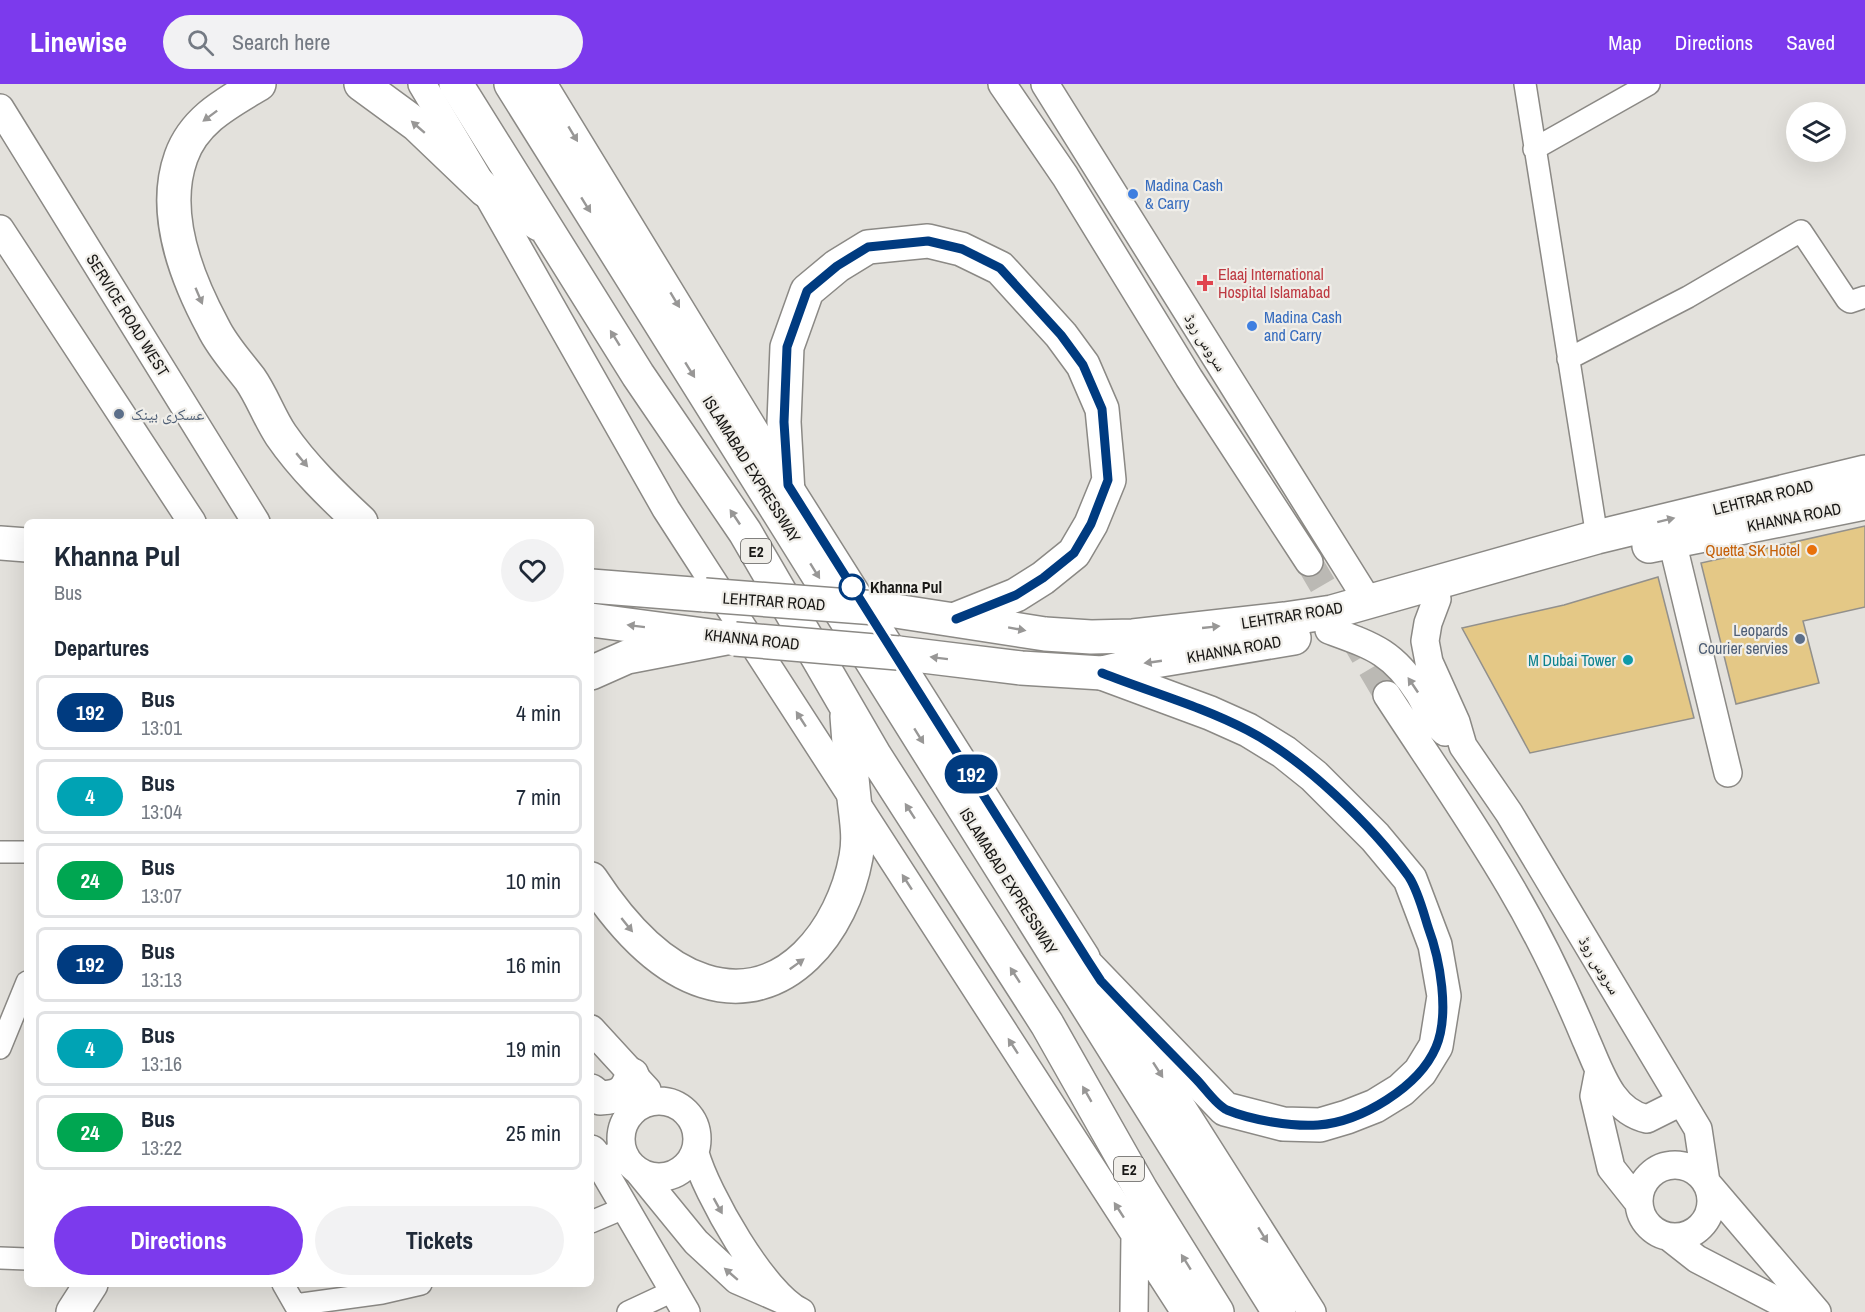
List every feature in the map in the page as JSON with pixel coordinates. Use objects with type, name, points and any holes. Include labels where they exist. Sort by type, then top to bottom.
[{"type":"main road","points":[[259,84],[200,123],[181,156],[173,194],[173,210],[180,247],[213,328],[249,379],[281,435],[330,493],[358,519]]},
{"type":"main road","points":[[361,84],[417,125],[485,190],[545,228]]},
{"type":"main road","name":"E2","points":[[456,84],[638,375],[745,532],[875,756],[1047,1024],[1141,1190],[1217,1312]]},
{"type":"main road","name":"ISLAMABAD EXPRESSWAY","points":[[511,84],[1279,1312]]},
{"type":"main road","points":[[790,530],[784,422],[787,347],[807,291],[837,266],[868,247],[928,241],[962,249],[1000,268],[1061,335],[1083,365],[1102,409],[1108,480],[1091,524],[1074,553],[1043,578],[1016,595],[956,619]]},
{"type":"main road","name":"LEHTRAR ROAD","points":[[594,586],[876,608],[1045,634],[1133,636],[1332,612],[1597,537],[1865,472]]},
{"type":"main road","name":"KHANNA ROAD","points":[[594,620],[731,638],[898,653],[1021,668],[1102,673],[1149,662],[1202,655],[1329,630],[1437,598],[1604,555],[1865,503]]},
{"type":"main road","points":[[0,543],[24,545]]},
{"type":"main road","points":[[594,672],[627,657],[731,638]]},
{"type":"main road","points":[[1011,884],[1225,1109],[1283,1124],[1320,1125],[1347,1117],[1375,1107],[1401,1090],[1420,1072],[1436,1046],[1444,996],[1435,945],[1410,879],[1375,837],[1314,776],[1284,752],[1248,730],[1210,713],[1102,673]]},
{"type":"main road","points":[[594,883],[632,933],[680,970],[705,981],[744,987],[771,979],[797,965],[817,947],[831,925],[850,880],[856,856],[858,831],[846,705]]},
{"type":"main road","points":[[594,1093],[600,1098],[622,1095],[628,1088],[632,1075]]},
{"type":"main road","points":[[55,1312],[70,1287]]},
{"type":"main road","points":[[73,1312],[89,1287]]},
{"type":"street","points":[[422,84],[485,190],[666,509],[1185,1312]]},
{"type":"street","points":[[543,84],[788,485],[1312,1312]]},
{"type":"street","points":[[1002,84],[1065,176],[1189,378],[1309,562]]},
{"type":"street","name":"سروس روڈ","points":[[1045,84],[1368,601]]},
{"type":"street","points":[[1525,84],[1597,537]]},
{"type":"street","points":[[1534,149],[1649,84]]},
{"type":"street","name":"SERVICE ROAD WEST","points":[[0,108],[254,519]]},
{"type":"street","points":[[0,229],[190,519]]},
{"type":"street","points":[[1568,358],[1688,297],[1801,231],[1847,300],[1850,302],[1865,297]]},
{"type":"street","points":[[1672,541],[1728,773]]},
{"type":"street","name":"سروس روڈ","points":[[1437,598],[1428,623],[1425,641],[1429,662],[1456,722],[1462,746],[1509,813],[1698,1130],[1706,1182]]},
{"type":"street","points":[[1329,630],[1389,655],[1410,680],[1442,729],[1462,746]]},
{"type":"street","points":[[1387,695],[1510,885],[1562,983],[1599,1070],[1620,1107],[1633,1116],[1647,1119],[1681,1102]]},
{"type":"street","points":[[0,852],[24,852]]},
{"type":"street","points":[[0,1048],[24,989]]},
{"type":"street","points":[[594,1032],[658,1101],[682,1108],[690,1117],[696,1129],[695,1153],[700,1173],[718,1208],[791,1308]]},
{"type":"street","points":[[1599,1070],[1594,1096],[1611,1168],[1638,1202],[1642,1218],[1653,1230],[1669,1237],[1697,1259],[1799,1312]]},
{"type":"street","points":[[628,1312],[679,1301],[624,1208],[613,1160],[627,1118],[636,1109],[658,1101]]},
{"type":"street","points":[[613,1160],[648,1176],[671,1176],[690,1163],[695,1153]]},
{"type":"street","points":[[613,1160],[658,1200],[696,1242],[737,1280],[791,1308]]},
{"type":"street","points":[[1638,1202],[1641,1187],[1651,1174],[1664,1167],[1680,1165],[1695,1171],[1817,1312]]},
{"type":"street","points":[[1669,1237],[1685,1236],[1699,1228],[1708,1214],[1711,1198],[1706,1182]]},
{"type":"street","points":[[594,1221],[624,1208]]},
{"type":"street","points":[[1134,1312],[1135,1234]]},
{"type":"street","points":[[0,1258],[24,1259]]},
{"type":"street","points":[[285,1287],[297,1309],[408,1287]]},
{"type":"building","points":[[1865,526],[1865,607],[1803,621],[1819,683],[1736,704],[1701,563]]},
{"type":"building","points":[[1658,577],[1694,718],[1530,753],[1462,628],[1564,605]]},
{"type":"tunnel","points":[[1309,562],[1387,695]]},
{"type":"bus line","name":"192","points":[[956,619],[1016,595],[1043,578],[1074,553],[1091,524],[1108,480],[1102,409],[1083,365],[1061,335],[1000,268],[962,249],[928,241],[868,247],[837,266],[807,291],[787,347],[784,422],[788,485],[1088,961],[1101,981],[1225,1109],[1283,1124],[1320,1125],[1375,1107],[1401,1090],[1420,1072],[1436,1046],[1444,996],[1435,945],[1410,879],[1347,808],[1314,776],[1284,752],[1248,730],[1210,713],[1102,673]]},
{"type":"place","name":"Madina Cash & Carry","points":[[1133,194]]},
{"type":"place","name":"Elaaj International Hospital Islamabad","points":[[1205,283]]},
{"type":"place","name":"Madina Cash and Carry","points":[[1252,326]]},
{"type":"place","name":"عسکری بینک","points":[[119,414]]},
{"type":"place","name":"Quetta SK Hotel","points":[[1812,550]]},
{"type":"place","name":"Khanna Pul","points":[[852,587]]},
{"type":"place","name":"Leopards Courier servies","points":[[1800,639]]},
{"type":"place","name":"M Dubai Tower","points":[[1628,660]]}]
